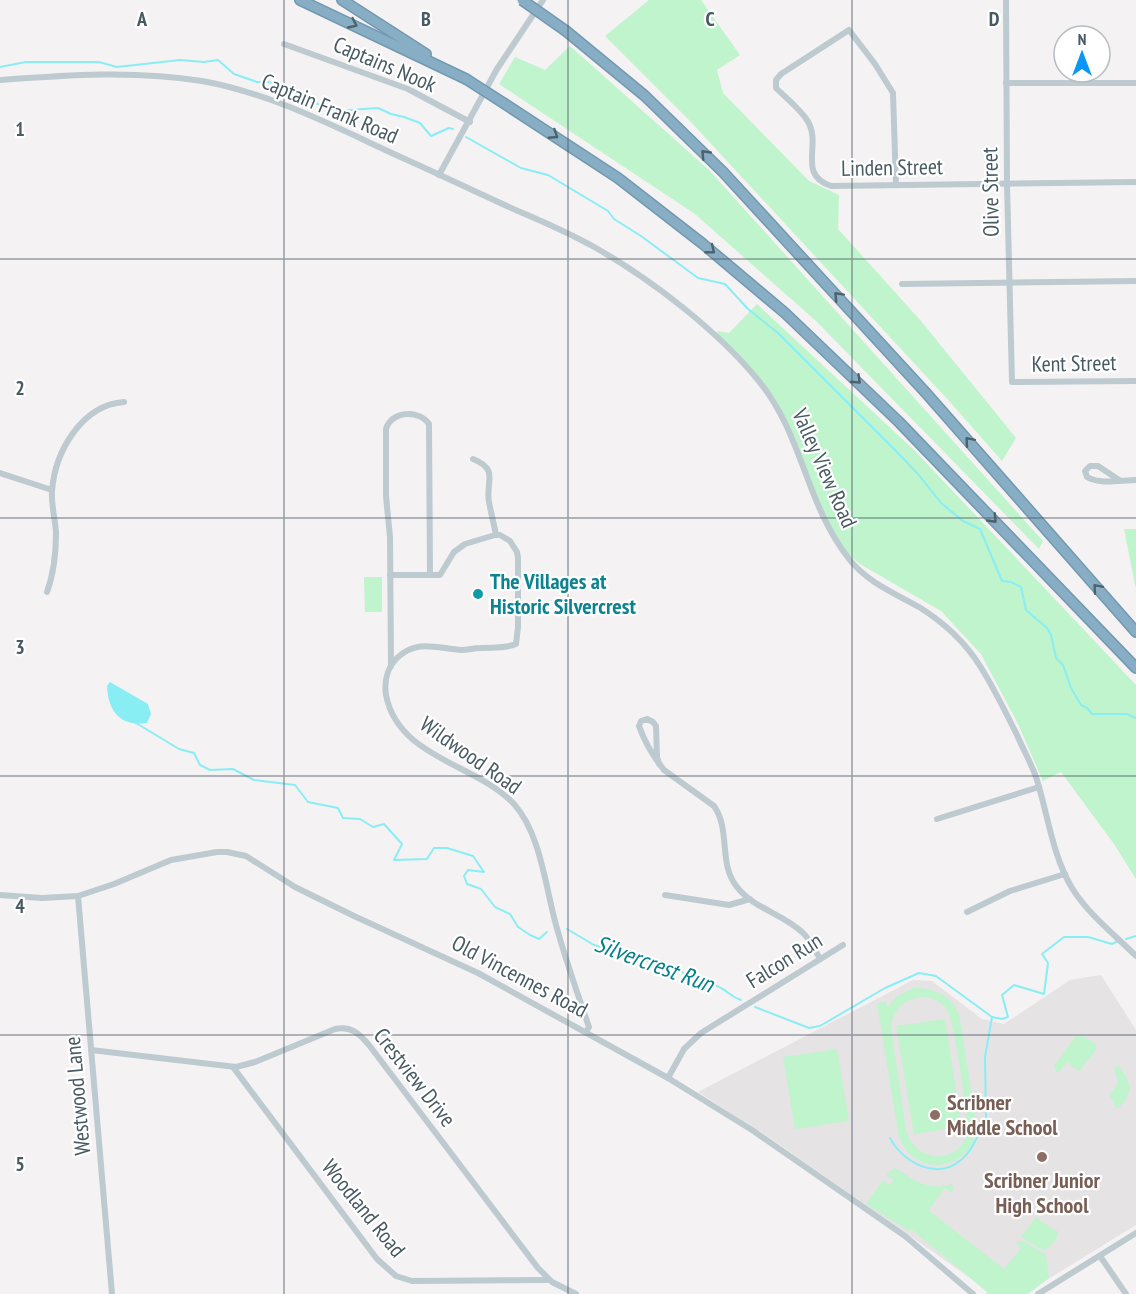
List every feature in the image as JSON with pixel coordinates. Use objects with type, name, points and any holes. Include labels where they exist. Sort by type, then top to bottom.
[{"type":"highway","points":[[300,0],[466,80]]},
{"type":"highway","points":[[342,0],[618,178],[703,244],[785,313],[899,422],[1136,668]]},
{"type":"highway","points":[[522,0],[551,19]]},
{"type":"highway","points":[[527,0],[665,114],[723,172],[921,387],[1136,632]]},
{"type":"street","points":[[439,175],[497,69],[543,0]]},
{"type":"street","name":"Olive Street","points":[[1006,0],[1007,184],[1012,382]]},
{"type":"street","name":"Linden Street","points":[[896,185],[893,93],[849,30],[781,74],[776,80],[776,88],[807,120],[812,141],[813,173],[819,182],[831,186],[1136,182]]},
{"type":"street","name":"Captains Nook","points":[[284,44],[400,86],[470,122]]},
{"type":"street","name":"Captain Frank Road","points":[[0,80],[121,75],[165,76],[205,82],[243,91],[281,104],[439,175]]},
{"type":"street","points":[[1006,83],[1136,82]]},
{"type":"street","name":"Valley View Road","points":[[439,175],[597,248],[624,265],[694,318],[744,364],[774,400],[793,440],[816,503],[842,550],[864,575],[936,618],[973,655],[1001,702],[1032,767],[1056,851],[1065,874],[1084,904],[1136,956]]},
{"type":"street","points":[[902,284],[1136,280]]},
{"type":"street","name":"Kent Street","points":[[1012,382],[1136,381]]},
{"type":"street","points":[[47,591],[55,558],[56,531],[52,490],[64,447],[75,430],[98,409],[108,404],[124,402]]},
{"type":"street","name":"Wildwood Road","points":[[430,575],[430,430],[425,419],[415,414],[395,416],[387,424],[386,429],[391,667],[385,685],[388,701],[395,718],[407,733],[431,753],[498,790],[526,820],[536,846],[557,931],[589,1027],[586,1032]]},
{"type":"street","points":[[473,459],[482,462],[489,471],[491,479],[489,501],[496,535]]},
{"type":"street","points":[[1119,480],[1095,465],[1085,471],[1091,480],[1119,480],[1136,480]]},
{"type":"street","points":[[0,473],[52,490]]},
{"type":"street","points":[[390,575],[440,575],[460,547],[496,535],[510,541],[517,552],[517,642],[513,646],[460,650],[428,645],[413,648],[397,658],[391,667]]},
{"type":"street","points":[[659,764],[656,726],[647,719],[640,723],[640,729],[651,754],[659,764],[718,811],[731,877],[737,887],[750,899],[802,932],[820,959]]},
{"type":"street","points":[[937,819],[1039,787]]},
{"type":"street","name":"Old Vincennes Road","points":[[0,895],[63,898],[78,896],[114,884],[171,860],[206,852],[237,853],[255,861],[295,887],[478,973],[668,1078],[752,1130],[905,1236],[973,1294]]},
{"type":"street","points":[[967,912],[1010,891],[1065,874]]},
{"type":"street","points":[[665,895],[729,905],[750,899]]},
{"type":"street","name":"Westwood Lane","points":[[78,896],[112,1294]]},
{"type":"street","name":"Falcon Run","points":[[668,1078],[692,1040],[843,945]]},
{"type":"street","name":"Crestview Drive","points":[[92,1050],[233,1067],[255,1062],[335,1029],[348,1028],[360,1034],[525,1252],[550,1280],[576,1294]]},
{"type":"street","name":"Woodland Road","points":[[233,1067],[377,1259],[396,1276],[412,1281],[429,1282],[550,1280]]},
{"type":"street","points":[[1038,1294],[1136,1233]]},
{"type":"street","points":[[1100,1256],[1126,1294]]},
{"type":"shaded area","name":"Scribner Middle School","points":[[1101,975],[1136,1030],[1136,1225],[1024,1294],[993,1294],[770,1138],[698,1092],[913,980],[932,981],[982,1019],[1004,1024],[1070,980]]},
{"type":"green space","points":[[649,0],[701,0],[740,55],[717,70],[723,93],[809,181],[839,195],[838,229],[921,321],[1016,438],[1002,461],[690,121],[605,36]]},
{"type":"green space","points":[[570,46],[709,170],[1043,541],[1039,549],[816,321],[695,214],[499,84],[515,57],[545,70]]},
{"type":"green space","points":[[757,304],[914,450],[1136,685],[1136,879],[1114,844],[1061,772],[1043,781],[1018,724],[981,654],[941,611],[860,564],[848,554],[822,513],[792,433],[775,398],[756,374],[717,334],[718,331],[729,333]]},
{"type":"green space","points":[[1124,529],[1136,529],[1136,588],[1135,585]]},
{"type":"green space","points":[[364,577],[382,577],[382,612],[365,612]]},
{"type":"green space","points":[[913,988],[929,989],[949,999],[960,1019],[977,1128],[972,1144],[963,1155],[952,1162],[939,1165],[926,1163],[914,1157],[904,1147],[898,1132],[877,1003],[886,1002],[887,1008],[896,997]],"holes":[[[926,997],[946,1008],[951,1020],[967,1127],[967,1135],[962,1145],[954,1152],[935,1156],[917,1149],[910,1141],[906,1130],[891,1028],[894,1016],[900,1007],[910,1000]]]},
{"type":"green space","points":[[945,1019],[962,1127],[914,1134],[896,1026]]},
{"type":"green space","points":[[1076,1036],[1085,1037],[1096,1044],[1096,1050],[1079,1071],[1067,1062],[1058,1073],[1054,1066]]},
{"type":"green space","points":[[837,1049],[849,1121],[795,1129],[783,1057]]},
{"type":"green space","points":[[1119,1066],[1130,1087],[1127,1096],[1117,1108],[1109,1096],[1118,1083],[1114,1067]]},
{"type":"green space","points":[[895,1168],[929,1186],[952,1184],[954,1190],[951,1192],[945,1188],[929,1210],[932,1213],[1004,1269],[1021,1248],[1016,1243],[1017,1241],[1025,1242],[1046,1255],[1049,1278],[1028,1294],[986,1294],[987,1292],[911,1229],[909,1231],[866,1204],[883,1180],[889,1185],[894,1180],[886,1175]]},
{"type":"green space","points":[[1036,1217],[1058,1231],[1057,1238],[1046,1250],[1021,1237]]},
{"type":"water","points":[[110,682],[148,704],[151,714],[147,723],[130,722],[117,715],[108,695],[107,686]]},
{"type":"waterway","points":[[0,67],[26,62],[99,62],[117,67],[180,60],[204,62],[218,60],[234,74],[257,82],[268,82],[296,89],[313,102],[335,111],[378,108],[420,123],[431,136],[449,128],[453,129]]},
{"type":"waterway","points":[[466,137],[521,168],[548,175],[608,211],[614,219],[698,278],[725,284],[748,309],[778,333],[896,451],[941,503],[963,521],[980,529],[1002,581],[1021,587],[1026,610],[1047,628],[1051,635],[1056,658],[1063,665],[1071,688],[1081,705],[1092,714],[1127,714],[1136,718]]},
{"type":"waterway","name":"Silvercrest Run","points":[[136,723],[179,749],[194,753],[200,765],[210,770],[233,769],[254,780],[295,785],[308,802],[338,808],[343,818],[360,819],[373,827],[384,824],[402,844],[394,860],[427,859],[434,848],[447,848],[473,856],[484,872],[468,870],[464,876],[467,884],[481,889],[495,907],[510,914],[518,927],[530,935],[539,939],[547,932]]},
{"type":"waterway","name":"Silvercrest Run","points":[[567,929],[594,945],[681,971],[690,978],[721,988],[741,1000]]},
{"type":"waterway","name":"Silvercrest Run","points":[[1126,939],[1136,936]]},
{"type":"waterway","name":"Silvercrest Run","points":[[755,1007],[809,1028],[820,1026],[885,988],[919,973],[936,976],[992,1017],[1002,1019],[1008,1017],[1002,995],[1014,985],[1044,994],[1048,963],[1042,954],[1064,937],[1088,937],[1112,944],[1116,942]]},
{"type":"waterway","points":[[986,1118],[985,1057],[992,1017]]},
{"type":"waterway","points":[[890,1138],[903,1155],[912,1161],[931,1169],[941,1169],[951,1166],[965,1156],[974,1144],[983,1124]]},
{"type":"place","name":"The Villages at Historic Silvercrest","points":[[478,594]]},
{"type":"place","name":"Scribner Middle School","points":[[935,1115]]},
{"type":"place","name":"Scribner Junior High School","points":[[1042,1157]]}]
